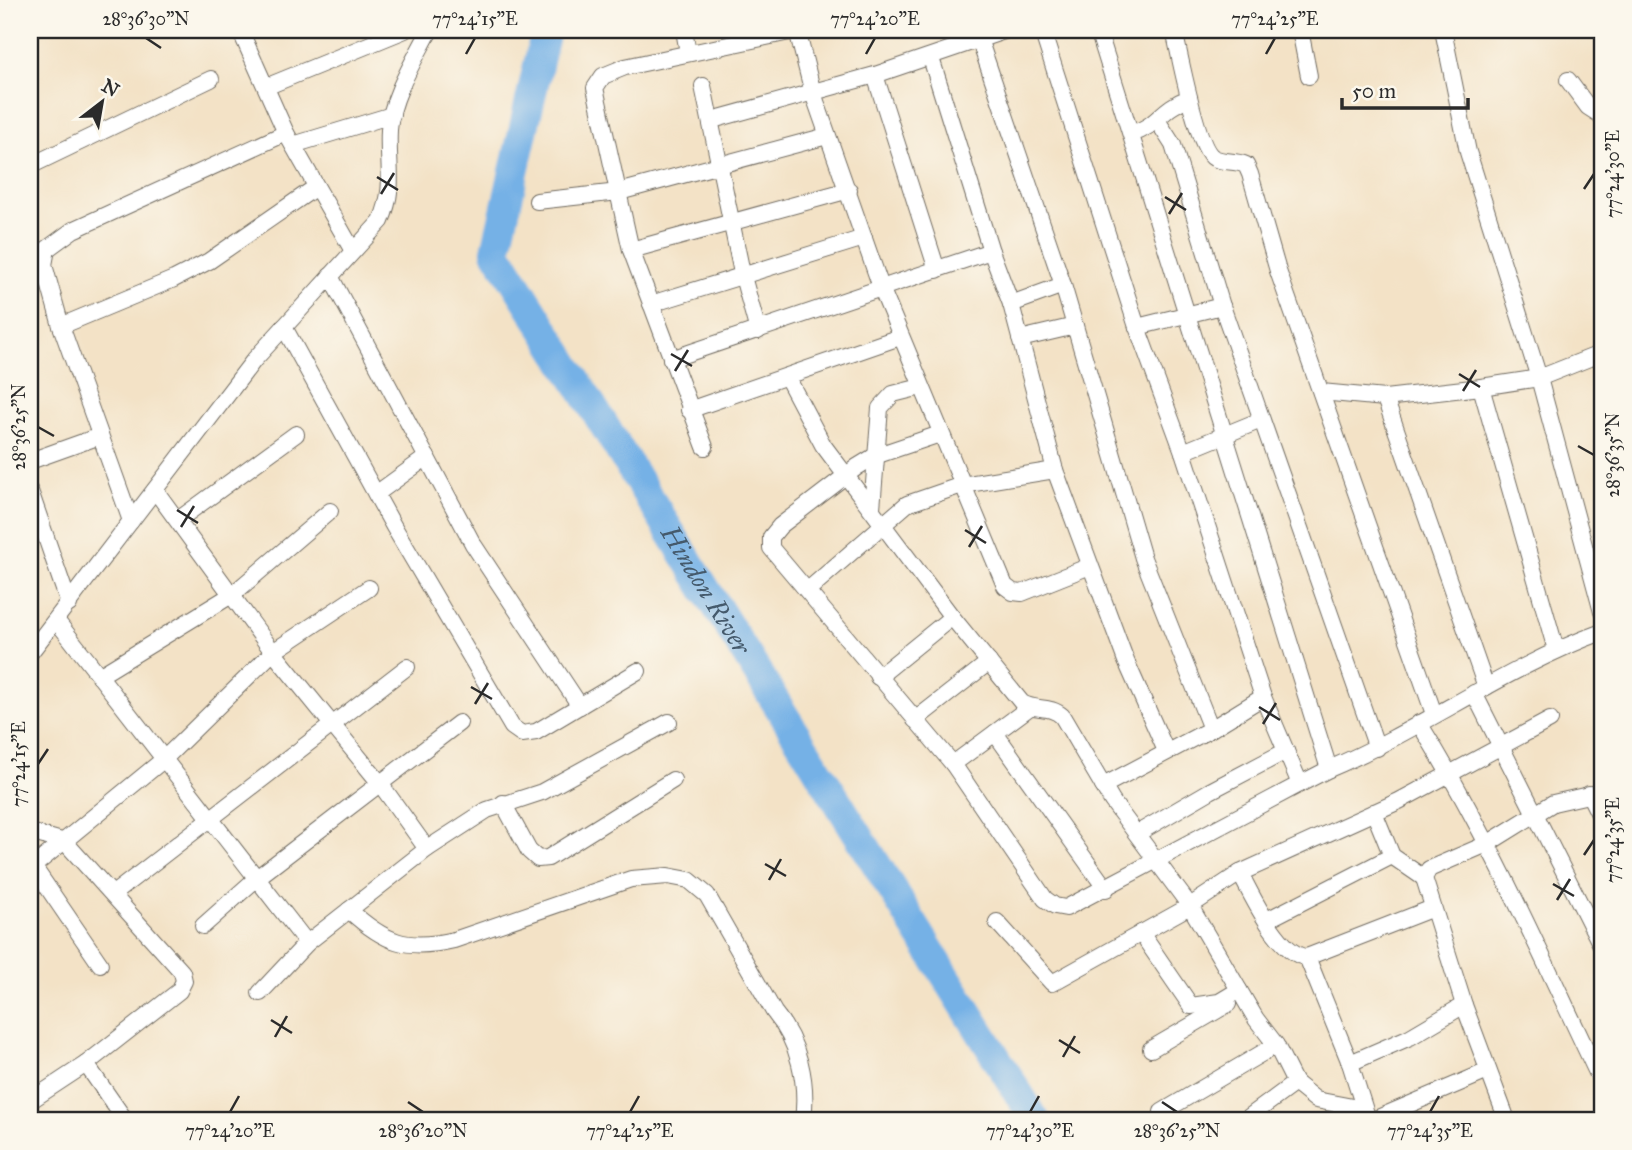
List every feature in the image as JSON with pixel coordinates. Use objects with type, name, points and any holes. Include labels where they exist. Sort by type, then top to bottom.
[{"type":"street","points":[[240,30],[268,86],[289,139],[353,251]]},
{"type":"street","points":[[268,86],[405,30]]},
{"type":"street","points":[[684,30],[688,53]]},
{"type":"street","points":[[705,447],[631,250],[596,97],[598,81],[610,72],[625,67],[688,53],[740,37],[797,30],[827,136],[849,190],[882,290],[1004,586],[1013,592],[1022,593],[1090,566]]},
{"type":"street","points":[[712,120],[930,58],[978,34],[1007,30]]},
{"type":"street","points":[[1042,30],[1137,327],[1183,452],[1263,697],[1300,784]]},
{"type":"street","points":[[1098,30],[1189,314],[1329,769]]},
{"type":"street","points":[[1174,30],[1189,98],[1206,151],[1213,158],[1246,165],[1250,174],[1278,271],[1434,714]]},
{"type":"street","points":[[1300,30],[1309,76]]},
{"type":"street","points":[[1443,30],[1468,152],[1539,378],[1602,612]]},
{"type":"street","points":[[30,653],[254,360],[381,221],[390,202],[389,130],[392,115],[422,34]]},
{"type":"street","points":[[978,34],[1063,285],[1143,558],[1211,729]]},
{"type":"street","points":[[930,58],[991,251],[1011,304],[1055,470],[1126,661],[1166,751]]},
{"type":"street","points":[[875,75],[937,271]]},
{"type":"street","points":[[30,166],[211,79]]},
{"type":"street","points":[[1568,80],[1588,107],[1602,116]]},
{"type":"street","points":[[704,86],[742,273],[758,331]]},
{"type":"street","points":[[1131,134],[1147,129],[1170,105],[1189,98]]},
{"type":"street","points":[[131,522],[61,326],[44,265],[47,249],[57,239],[289,139],[392,115]]},
{"type":"street","points":[[1157,120],[1173,145],[1222,306],[1377,748]]},
{"type":"street","points":[[537,201],[619,192],[827,136]]},
{"type":"street","points":[[61,326],[209,261],[316,187]]},
{"type":"street","points":[[631,250],[732,225],[849,190]]},
{"type":"street","points":[[651,304],[742,273],[864,238]]},
{"type":"street","points":[[671,359],[991,251]]},
{"type":"street","points":[[330,276],[493,578],[580,706]]},
{"type":"street","points":[[1011,304],[1063,285]]},
{"type":"street","points":[[1137,327],[1222,306]]},
{"type":"street","points":[[1020,339],[1075,326]]},
{"type":"street","points":[[284,327],[376,494],[512,727],[522,734],[536,732],[638,671]]},
{"type":"street","points":[[689,410],[900,337]]},
{"type":"street","points":[[1321,392],[1385,398],[1480,387],[1539,378],[1602,353]]},
{"type":"street","points":[[788,377],[823,445],[952,617],[1022,703],[1030,707],[1050,708],[1062,716],[1103,786],[1189,906],[1276,1045],[1295,1083],[1316,1100],[1360,1116],[1488,1071]]},
{"type":"street","points":[[872,508],[880,408],[893,394],[921,387]]},
{"type":"street","points":[[1480,387],[1556,650]]},
{"type":"street","points":[[1385,398],[1498,746],[1602,947]]},
{"type":"street","points":[[1183,452],[1261,420]]},
{"type":"street","points":[[940,433],[876,456],[847,474],[780,526],[771,537],[771,548],[777,559],[808,590],[953,764],[1045,899],[1055,906],[1066,908],[1106,889],[1300,784],[1377,748],[1434,714],[1556,650],[1602,632]]},
{"type":"street","points":[[178,520],[296,434]]},
{"type":"street","points":[[30,461],[100,436]]},
{"type":"street","points":[[376,494],[427,457]]},
{"type":"street","points":[[808,590],[907,504],[962,485],[1055,470]]},
{"type":"street","points":[[155,490],[273,652],[379,782],[427,849]]},
{"type":"street","points":[[30,491],[69,604]]},
{"type":"street","points":[[99,676],[233,594],[330,511]]},
{"type":"street","points":[[100,964],[32,868],[163,760],[273,652],[369,588]]},
{"type":"street","points":[[878,677],[952,617]]},
{"type":"street","points":[[56,620],[307,943]]},
{"type":"street","points":[[915,720],[989,662]]},
{"type":"street","points":[[113,894],[407,667]]},
{"type":"street","points":[[1103,786],[1211,729],[1263,697]]},
{"type":"street","points":[[953,764],[1030,707]]},
{"type":"street","points":[[997,922],[1052,983],[1189,906],[1240,873],[1374,812],[1550,720]]},
{"type":"street","points":[[260,993],[307,943],[427,849],[487,810],[551,787],[669,722]]},
{"type":"street","points":[[203,926],[258,877],[459,723]]},
{"type":"street","points":[[1419,723],[1450,772],[1602,1083]]},
{"type":"street","points":[[995,733],[1106,889]]},
{"type":"street","points":[[1138,833],[1210,790],[1286,751]]},
{"type":"street","points":[[503,803],[529,851],[538,859],[548,858],[673,780]]},
{"type":"street","points":[[1424,878],[1429,869],[1487,845],[1553,803],[1596,793],[1602,820]]},
{"type":"street","points":[[1374,812],[1392,856],[1424,878],[1464,1006],[1507,1120]]},
{"type":"street","points":[[30,832],[65,842],[182,972],[184,981],[179,990],[86,1064],[30,1101]]},
{"type":"street","points":[[1267,920],[1392,856]]},
{"type":"street","points":[[1240,873],[1267,920],[1292,953],[1307,957],[1433,908]]},
{"type":"street","points":[[349,910],[370,929],[405,946],[424,947],[631,879],[668,877],[689,880],[707,895],[774,1012],[785,1026],[798,1054],[805,1084],[803,1120]]},
{"type":"street","points":[[1141,933],[1191,1006],[1219,1002],[1241,993]]},
{"type":"street","points":[[1307,957],[1350,1063],[1360,1116]]},
{"type":"street","points":[[1151,1049],[1241,993]]},
{"type":"street","points":[[1350,1063],[1410,1037],[1464,1006]]},
{"type":"street","points":[[1162,1112],[1276,1045]]},
{"type":"street","points":[[86,1064],[125,1120]]},
{"type":"street","points":[[1245,1120],[1295,1083]]},
{"type":"waterway","name":"Hindon River","points":[[546,30],[496,251],[1035,1120]]}]
